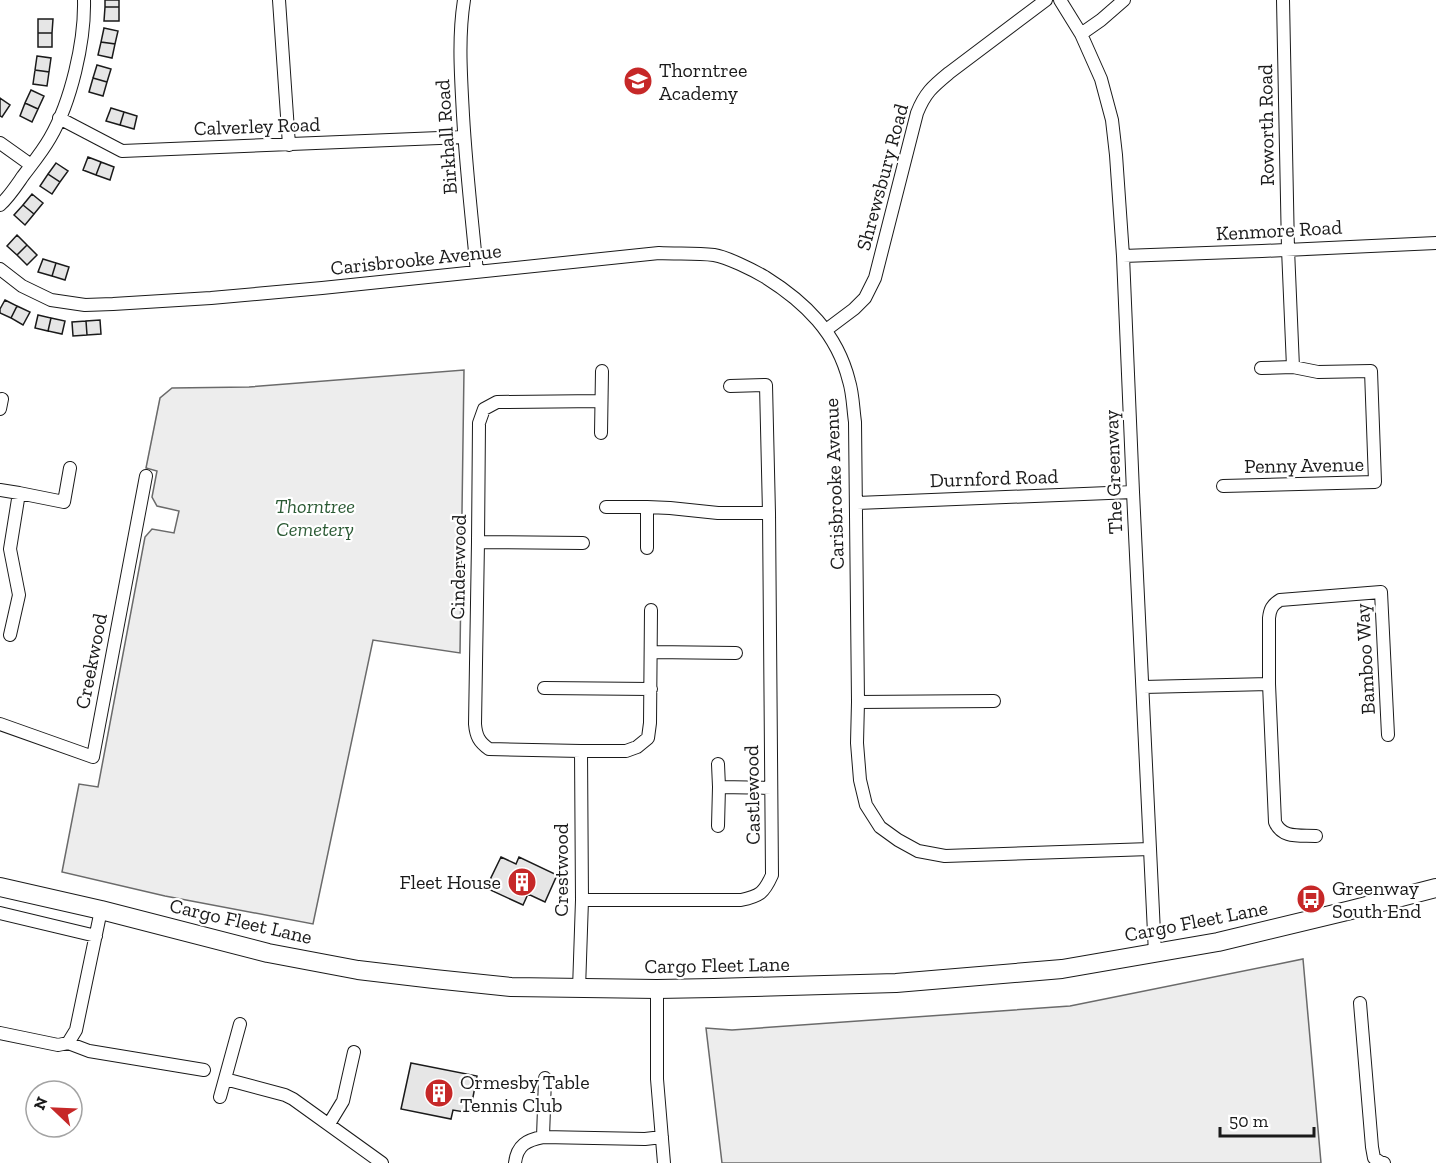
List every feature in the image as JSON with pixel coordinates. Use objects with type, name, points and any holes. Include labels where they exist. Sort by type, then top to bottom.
[{"type":"main road","name":"Cargo Fleet Lane","points":[[0,887],[101,910],[268,953],[358,970],[511,987],[579,988],[714,988],[896,983],[1062,969],[1235,938],[1436,888]]},
{"type":"street","points":[[0,205],[6,200],[50,138],[59,118],[76,73],[84,0]]},
{"type":"street","points":[[279,0],[289,145]]},
{"type":"street","name":"Birkhall Road","points":[[464,0],[461,83],[477,272]]},
{"type":"street","name":"Shrewsbury Road","points":[[826,330],[865,298],[875,278],[917,113],[923,98],[949,73],[1046,0]]},
{"type":"street","name":"The Greenway","points":[[1060,0],[1081,34],[1101,79],[1112,120],[1116,155],[1123,256],[1155,954]]},
{"type":"street","points":[[1081,34],[1124,0]]},
{"type":"street","name":"Roworth Road","points":[[1283,0],[1288,249]]},
{"type":"street","name":"Calverley Road","points":[[59,118],[122,151],[464,137]]},
{"type":"street","points":[[0,143],[31,165]]},
{"type":"street","name":"Kenmore Road","points":[[1123,256],[1436,243]]},
{"type":"street","points":[[1288,249],[1293,367]]},
{"type":"street","name":"Carisbrooke Avenue","points":[[0,269],[22,286],[51,300],[85,305],[211,298],[659,253],[716,255],[754,271],[805,306],[826,330],[839,353],[850,381],[855,422],[857,503],[857,743],[859,771],[866,805],[880,826],[898,840],[918,851],[945,856],[1150,849]]},
{"type":"street","name":"Penny Avenue","points":[[1223,486],[1375,482],[1371,370],[1318,372],[1293,367],[1261,368]]},
{"type":"street","points":[[601,433],[602,371]]},
{"type":"street","name":"Castlewood","points":[[582,900],[741,900],[756,897],[766,888],[772,875],[770,513],[766,385],[730,386]]},
{"type":"street","name":"Cinderwood","points":[[601,401],[497,402],[484,409],[479,423],[476,734],[481,744],[489,749],[626,751],[637,747],[648,738],[651,689]]},
{"type":"street","points":[[0,490],[64,502],[70,468]]},
{"type":"street","name":"Creekwood","points":[[0,724],[93,757],[146,476]]},
{"type":"street","name":"Durnford Road","points":[[857,503],[1133,492]]},
{"type":"street","points":[[10,635],[19,595],[10,549],[19,493]]},
{"type":"street","points":[[606,507],[647,507],[718,513],[770,513]]},
{"type":"street","points":[[647,507],[647,548]]},
{"type":"street","points":[[478,542],[583,543]]},
{"type":"street","name":"Bamboo Way","points":[[1316,836],[1288,835],[1277,828],[1275,822],[1269,684],[1269,611],[1273,604],[1280,600],[1381,592],[1388,735]]},
{"type":"street","points":[[544,688],[651,689],[651,610]]},
{"type":"street","points":[[651,652],[736,653]]},
{"type":"street","points":[[1143,687],[1269,684]]},
{"type":"street","points":[[858,702],[994,701]]},
{"type":"street","name":"Crestwood","points":[[579,988],[582,900],[581,751]]},
{"type":"street","points":[[718,764],[718,826]]},
{"type":"street","points":[[718,787],[771,788]]},
{"type":"street","points":[[68,1043],[76,1030],[101,910]]},
{"type":"street","points":[[0,913],[96,936]]},
{"type":"street","points":[[657,988],[657,1079],[664,1163]]},
{"type":"street","points":[[1360,1003],[1372,1147],[1374,1158],[1384,1163]]},
{"type":"street","points":[[220,1096],[240,1024]]},
{"type":"street","points":[[0,1033],[58,1045],[68,1043],[89,1051],[204,1070]]},
{"type":"street","points":[[329,1124],[343,1101],[354,1052]]},
{"type":"street","points":[[543,1137],[545,1078]]},
{"type":"street","points":[[225,1079],[293,1099],[382,1163]]},
{"type":"street","points":[[515,1163],[520,1148],[527,1142],[543,1137],[645,1139],[662,1137]]},
{"type":"shaded area","name":"Thorntree Cemetery","points":[[464,370],[460,653],[373,640],[313,924],[165,896],[62,872],[79,784],[98,787],[145,537],[152,529],[174,533],[179,511],[157,506],[152,497],[157,471],[146,468],[160,398],[172,388],[249,387]]},
{"type":"shaded area","points":[[1303,959],[1321,1163],[722,1163],[706,1028],[732,1030],[1070,1006]]},
{"type":"building","points":[[105,0],[119,0],[119,7],[105,7]]},
{"type":"building","points":[[105,7],[119,7],[119,21],[104,21]]},
{"type":"building","points":[[38,19],[53,19],[52,33],[38,33]]},
{"type":"building","points":[[104,28],[118,31],[115,44],[101,42]]},
{"type":"building","points":[[38,33],[52,33],[52,47],[38,47]]},
{"type":"building","points":[[101,42],[115,44],[112,58],[98,55]]},
{"type":"building","points":[[37,56],[51,58],[49,72],[35,70]]},
{"type":"building","points":[[97,65],[111,69],[107,82],[93,78]]},
{"type":"building","points":[[35,70],[49,72],[47,86],[33,84]]},
{"type":"building","points":[[93,78],[107,82],[103,96],[89,92]]},
{"type":"building","points":[[31,90],[44,96],[38,109],[25,103]]},
{"type":"building","points":[[0,98],[10,105],[2,117],[0,116]]},
{"type":"building","points":[[25,103],[38,109],[32,122],[20,116]]},
{"type":"building","points":[[111,108],[124,112],[120,125],[106,121]]},
{"type":"building","points":[[124,112],[137,116],[134,129],[120,125]]},
{"type":"building","points":[[88,157],[101,162],[96,175],[83,170]]},
{"type":"building","points":[[101,162],[114,167],[110,180],[96,175]]},
{"type":"building","points":[[56,163],[68,171],[60,182],[48,174]]},
{"type":"building","points":[[48,174],[60,182],[52,194],[40,186]]},
{"type":"building","points":[[32,194],[43,203],[34,214],[23,205]]},
{"type":"building","points":[[23,205],[34,214],[25,225],[14,215]]},
{"type":"building","points":[[17,235],[27,245],[17,255],[7,246]]},
{"type":"building","points":[[27,245],[37,255],[27,265],[17,255]]},
{"type":"building","points":[[43,259],[56,263],[52,276],[38,272]]},
{"type":"building","points":[[56,263],[69,267],[65,280],[52,276]]},
{"type":"building","points":[[5,300],[17,306],[11,318],[0,313]]},
{"type":"building","points":[[17,306],[30,312],[23,325],[11,318]]},
{"type":"building","points":[[38,315],[51,318],[48,331],[35,328]]},
{"type":"building","points":[[51,318],[65,321],[62,334],[48,331]]},
{"type":"building","points":[[100,320],[101,334],[87,335],[86,321]]},
{"type":"building","points":[[86,321],[87,335],[73,336],[72,322]]},
{"type":"building","name":"Fleet House","points":[[501,857],[516,864],[519,857],[557,875],[545,902],[528,894],[523,905],[486,888]]},
{"type":"building","name":"Ormesby Table Tennis Club","points":[[411,1063],[477,1076],[470,1113],[453,1110],[451,1119],[401,1109]]},
{"type":"place","name":"Thorntree Academy","points":[[638,81]]},
{"type":"place","name":"Fleet House","points":[[522,882]]},
{"type":"place","name":"Greenway South End","points":[[1311,899]]},
{"type":"place","name":"Ormesby Table Tennis Club","points":[[439,1093]]}]
